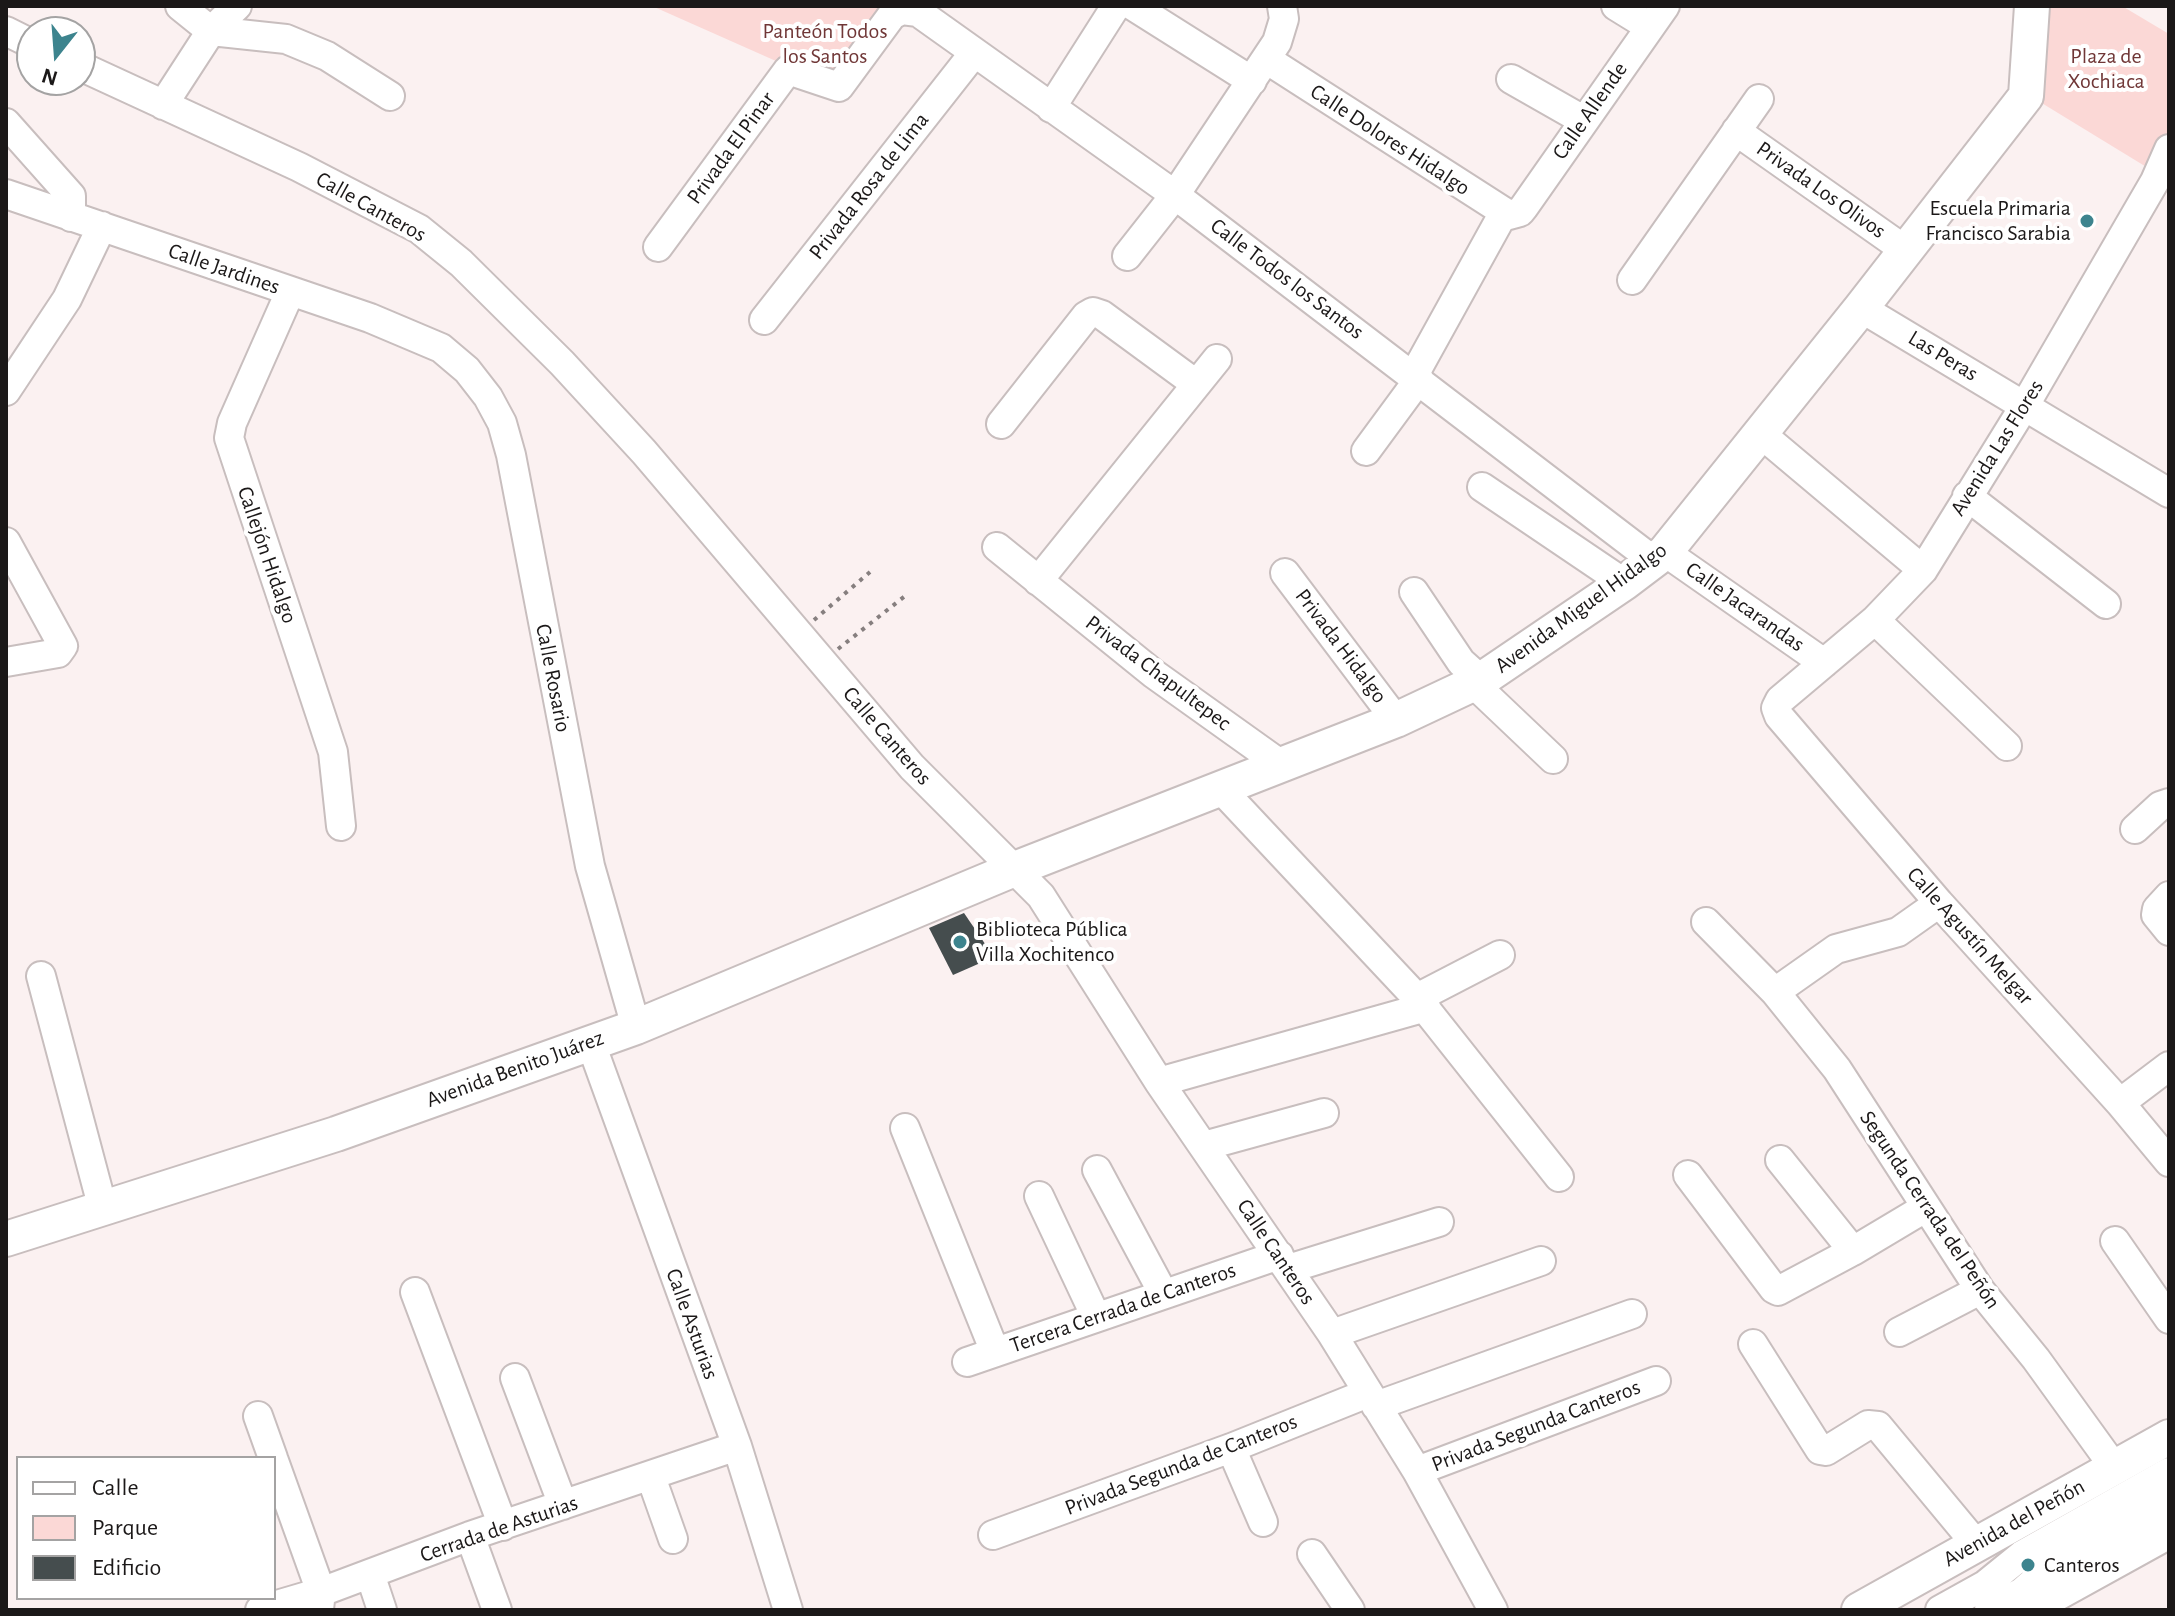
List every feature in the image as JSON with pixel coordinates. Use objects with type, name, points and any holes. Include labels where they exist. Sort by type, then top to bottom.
[{"type":"main road","name":"Avenida Miguel Hidalgo","points":[[1012,870],[1396,720],[1477,682],[1660,556],[1861,308],[2027,93],[2032,6]]},
{"type":"main road","name":"Avenida Benito Juárez","points":[[6,1239],[336,1134],[636,1027],[1012,870]]},
{"type":"main road","name":"Avenida del Peñón","points":[[1859,1610],[2169,1437]]},
{"type":"main road","points":[[2026,1610],[2061,1602],[2169,1531]]},
{"type":"street","points":[[180,6],[211,31],[286,39],[327,56],[390,96]]},
{"type":"street","points":[[163,105],[211,31],[237,6]]},
{"type":"street","points":[[1051,108],[1116,6]]},
{"type":"street","name":"Calle Dolores Hidalgo","points":[[1133,6],[1259,70],[1509,214]]},
{"type":"street","points":[[1127,256],[1175,195],[1259,70],[1282,29],[1282,6]]},
{"type":"street","points":[[1616,6],[1657,16]]},
{"type":"street","name":"Calle Todos los Santos","points":[[920,9],[974,53],[1175,195],[1660,556]]},
{"type":"street","name":"Privada El Pinar","points":[[658,247],[788,70],[839,87],[892,15],[902,10],[920,9]]},
{"type":"street","name":"Calle Allende","points":[[1366,451],[1416,377],[1509,214],[1524,207],[1657,16]]},
{"type":"street","name":"Privada Rosa de Lima","points":[[764,320],[974,53]]},
{"type":"street","name":"Calle Canteros","points":[[96,74],[299,167],[419,229],[461,263],[562,363],[644,452],[912,767],[1041,896],[1159,1082],[1332,1334],[1417,1471],[1491,1609]]},
{"type":"street","points":[[1511,79],[1583,120]]},
{"type":"street","name":"Privada Los Olivos","points":[[1632,280],[1759,99]]},
{"type":"street","points":[[6,123],[71,196],[71,217]]},
{"type":"street","name":"Privada Los Olivos","points":[[1736,131],[1905,250]]},
{"type":"street","name":"Avenida Las Flores","points":[[1776,708],[1780,700],[1875,620],[1923,570],[2162,186],[2169,149]]},
{"type":"street","name":"Calle Jardines","points":[[6,194],[370,318],[441,348]]},
{"type":"street","points":[[6,391],[67,299],[102,226]]},
{"type":"street","name":"Callejón Hidalgo","points":[[290,292],[232,423],[229,438],[333,752],[341,826]]},
{"type":"street","name":"Las Peras","points":[[1861,308],[2169,493]]},
{"type":"street","points":[[1001,424],[1086,316],[1093,312],[1102,315],[1196,384]]},
{"type":"street","name":"Calle Rosario","points":[[441,348],[467,370],[488,397],[502,423],[511,455],[590,866],[636,1027]]},
{"type":"street","points":[[1038,581],[1217,359]]},
{"type":"street","points":[[1760,433],[1923,570]]},
{"type":"street","points":[[1482,487],[1624,583]]},
{"type":"street","points":[[1967,496],[2106,604]]},
{"type":"street","points":[[6,542],[63,646],[58,653],[6,662]]},
{"type":"street","name":"Privada Chapultepec","points":[[997,547],[1154,674],[1280,764]]},
{"type":"street","name":"Calle Jacarandas","points":[[1660,556],[1824,663]]},
{"type":"street","name":"Privada Hidalgo","points":[[1285,573],[1396,720]]},
{"type":"street","points":[[1414,592],[1477,682],[1553,759]]},
{"type":"street","points":[[1875,620],[2007,746]]},
{"type":"street","name":"Calle Agustín Melgar","points":[[1776,708],[1779,716],[1939,903],[2166,1152]]},
{"type":"street","points":[[1220,788],[1422,1003],[1559,1177]]},
{"type":"street","points":[[2135,829],[2160,806],[2169,803]]},
{"type":"street","points":[[2169,896],[2157,909],[2156,915],[2169,931]]},
{"type":"street","points":[[1775,992],[1836,949],[1898,932],[1939,903]]},
{"type":"street","name":"Segunda Cerrada del Peñón","points":[[1706,922],[1775,992],[1837,1069],[1980,1290],[2036,1359],[2114,1467]]},
{"type":"street","points":[[1159,1082],[1422,1003],[1500,955]]},
{"type":"street","points":[[41,976],[103,1209]]},
{"type":"street","name":"Calle Asturias","points":[[590,1041],[737,1446],[788,1610]]},
{"type":"street","points":[[2120,1103],[2169,1066]]},
{"type":"street","points":[[1204,1146],[1324,1113]]},
{"type":"street","points":[[905,1128],[995,1352]]},
{"type":"street","points":[[1780,1160],[1853,1251]]},
{"type":"street","points":[[1097,1170],[1163,1293]]},
{"type":"street","points":[[1688,1175],[1776,1290],[1784,1290],[1925,1208]]},
{"type":"street","points":[[1039,1196],[1096,1317]]},
{"type":"street","name":"Tercera Cerrada de Canteros","points":[[967,1362],[1163,1293],[1439,1222]]},
{"type":"street","points":[[2115,1241],[2169,1319]]},
{"type":"street","points":[[1332,1334],[1541,1261]]},
{"type":"street","points":[[1899,1332],[1980,1290]]},
{"type":"street","points":[[415,1292],[503,1526]]},
{"type":"street","name":"Privada Segunda de Canteros","points":[[993,1535],[1372,1399],[1632,1314]]},
{"type":"street","points":[[1753,1344],[1820,1450],[1826,1451],[1868,1425],[1878,1426],[1976,1544]]},
{"type":"street","points":[[515,1378],[563,1505]]},
{"type":"street","name":"Privada Segunda Canteros","points":[[1417,1471],[1656,1381]]},
{"type":"street","points":[[258,1416],[273,1456]]},
{"type":"street","name":"Cerrada de Asturias","points":[[260,1610],[320,1601],[370,1574],[470,1536],[737,1446]]},
{"type":"street","points":[[1231,1448],[1263,1522]]},
{"type":"street","points":[[276,1466],[320,1601]]},
{"type":"street","points":[[1940,1610],[1985,1585],[2022,1555],[2169,1472]]},
{"type":"street","points":[[651,1477],[673,1539]]},
{"type":"street","points":[[1989,1610],[2169,1502]]},
{"type":"street","points":[[470,1536],[497,1610]]},
{"type":"street","points":[[1312,1554],[1350,1610]]},
{"type":"street","points":[[370,1574],[382,1610]]},
{"type":"path","points":[[799,633],[870,572]]},
{"type":"path","points":[[823,662],[905,596]]},
{"type":"green space","name":"Panteón Todos los Santos","points":[[652,6],[922,6],[901,23],[839,89]]},
{"type":"green space","name":"Plaza de Xochiaca","points":[[2049,6],[2122,6],[2169,34],[2169,145],[2148,168],[2040,102]]},
{"type":"building","name":"Biblioteca Pública Villa Xochitenco","points":[[964,913],[994,957],[953,975],[929,928]]},
{"type":"place","name":"Escuela Primaria Francisco Sarabia","points":[[2087,221]]},
{"type":"place","name":"Biblioteca Pública Villa Xochitenco","points":[[960,942]]},
{"type":"place","name":"Canteros","points":[[2028,1565]]}]
